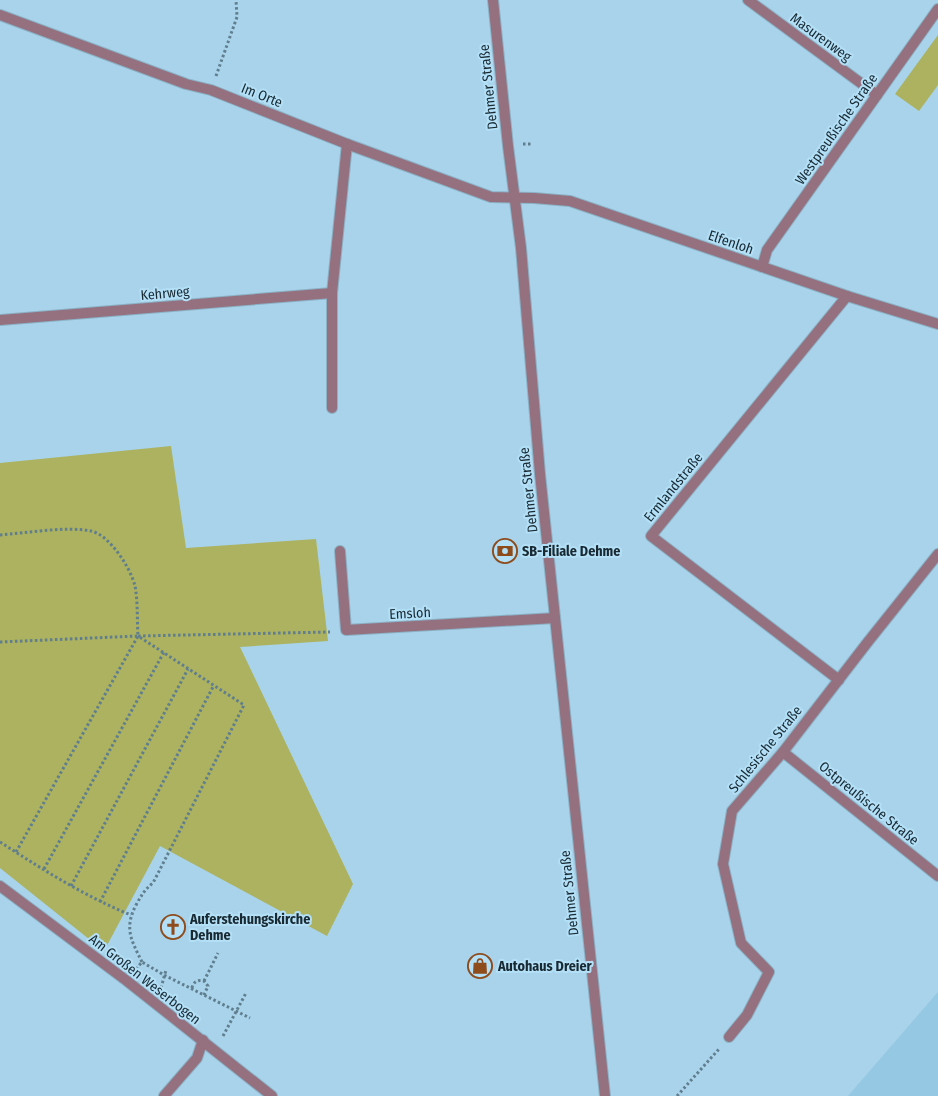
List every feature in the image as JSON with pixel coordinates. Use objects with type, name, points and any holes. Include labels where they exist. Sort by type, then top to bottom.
[{"type":"street","name":"Dehmer Straße","points":[[493,0],[521,248],[540,474],[605,1096]]},
{"type":"street","name":"Masurenweg","points":[[748,0],[877,95]]},
{"type":"street","name":"Westpreußische Straße","points":[[762,267],[768,250],[938,9]]},
{"type":"street","name":"Im Orte","points":[[0,15],[186,84],[211,90],[348,144],[491,197],[514,197]]},
{"type":"street","points":[[332,408],[332,293],[348,144]]},
{"type":"street","name":"Elfenloh","points":[[514,197],[570,201],[847,296],[938,324]]},
{"type":"street","name":"Kehrweg","points":[[0,320],[332,293]]},
{"type":"street","name":"Ermlandstraße","points":[[839,680],[651,536],[847,296]]},
{"type":"street","points":[[340,551],[346,630]]},
{"type":"street","name":"Schlesische Straße","points":[[729,1037],[747,1015],[769,972],[742,943],[723,864],[732,811],[783,752],[938,555]]},
{"type":"street","name":"Emsloh","points":[[346,630],[555,618]]},
{"type":"street","name":"Ostpreußische Straße","points":[[783,752],[938,876]]},
{"type":"street","name":"Am Großen Weserbogen","points":[[0,886],[127,981],[272,1096]]},
{"type":"street","points":[[164,1096],[197,1058],[203,1040]]},
{"type":"path","points":[[211,90],[237,17],[236,0]]},
{"type":"path","points":[[0,535],[69,530],[94,532],[110,543],[127,564],[135,586],[138,636],[16,852]]},
{"type":"path","points":[[0,642],[346,630]]},
{"type":"path","points":[[138,636],[244,705],[153,883],[145,889],[131,915],[129,930],[142,962],[250,1018]]},
{"type":"path","points":[[44,869],[164,652]]},
{"type":"path","points":[[71,886],[188,669]]},
{"type":"path","points":[[100,902],[214,685]]},
{"type":"path","points":[[0,842],[71,886],[100,902],[131,915]]},
{"type":"path","points":[[204,981],[218,953]]},
{"type":"path","points":[[127,981],[142,962]]},
{"type":"path","points":[[159,996],[166,970]]},
{"type":"path","points":[[192,988],[195,982],[204,981]]},
{"type":"path","points":[[204,981],[208,989],[204,995]]},
{"type":"path","points":[[220,1042],[246,993]]},
{"type":"path","points":[[677,1096],[729,1037]]},
{"type":"shaded area","points":[[938,992],[938,1096],[848,1096]]},
{"type":"green space","points":[[938,35],[938,85],[919,111],[895,94]]},
{"type":"green space","points":[[171,446],[186,548],[316,539],[328,641],[240,647],[353,884],[327,936],[160,846],[104,951],[0,868],[0,463]]},
{"type":"place","name":"SB-Filiale Dehme","points":[[505,551]]},
{"type":"place","name":"Auferstehungskirche Dehme","points":[[173,927]]},
{"type":"place","name":"Autohaus Dreier","points":[[480,966]]}]
